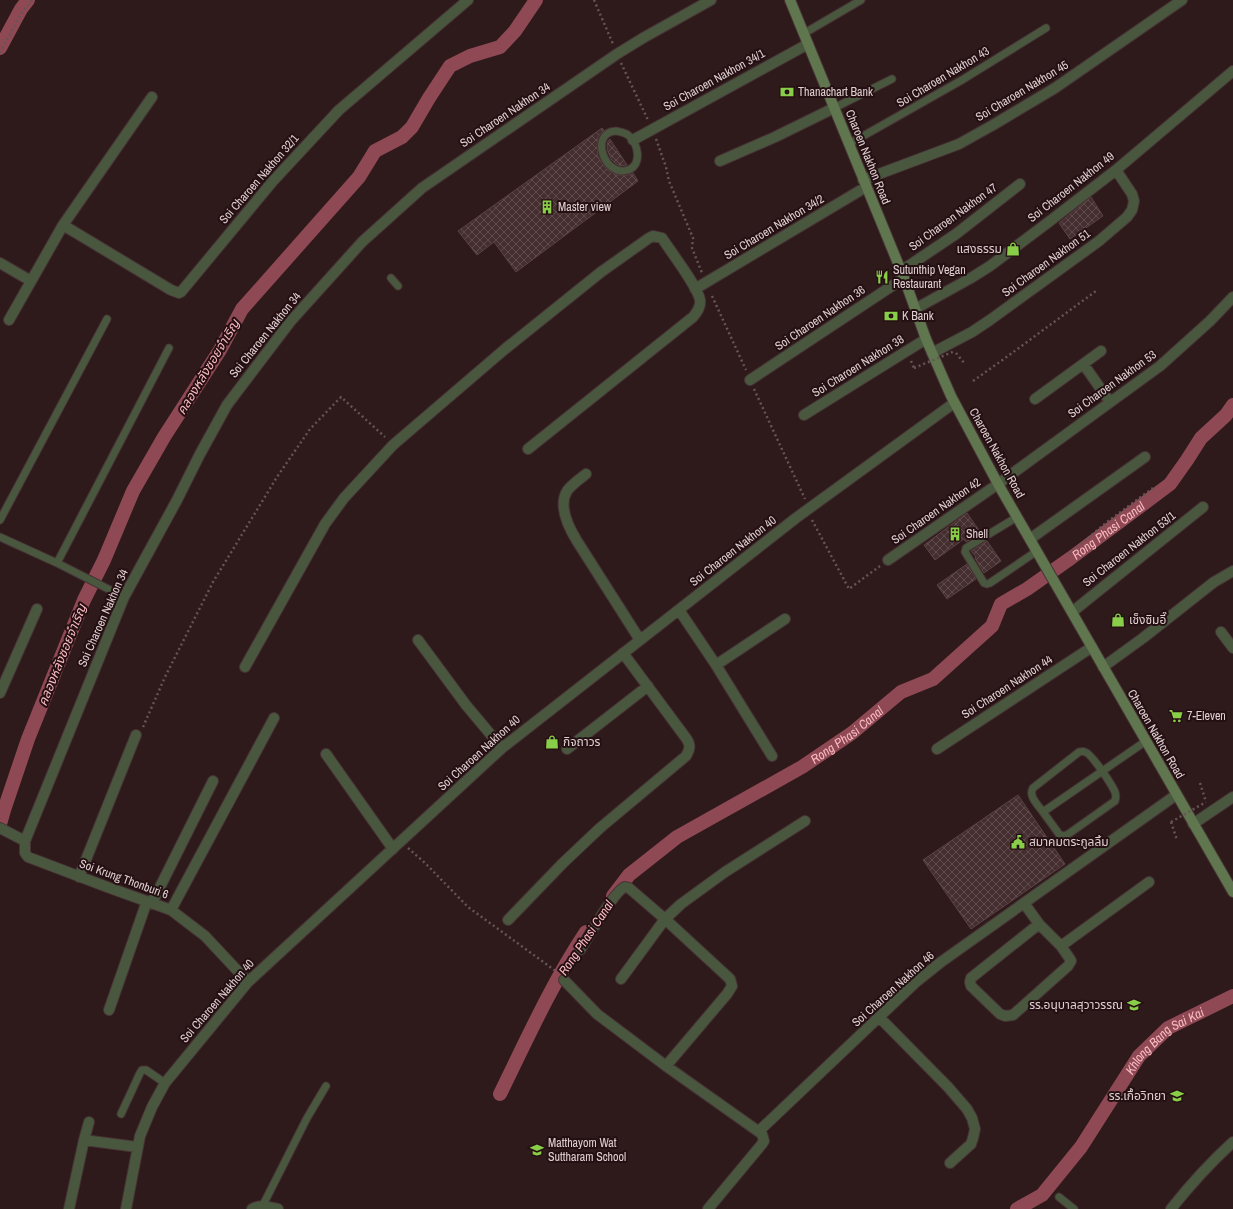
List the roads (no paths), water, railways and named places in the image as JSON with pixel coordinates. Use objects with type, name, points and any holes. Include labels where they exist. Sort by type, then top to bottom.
[{"type":"main road","name":"Charoen Nakhon Road","points":[[790,0],[902,275],[926,339],[954,403],[998,484],[1233,892]]},
{"type":"street","name":"Soi Charoen Nakhon 32/1","points":[[62,225],[171,290],[179,293],[181,292],[273,181],[339,110],[468,0]]},
{"type":"street","name":"Soi Charoen Nakhon 34","points":[[25,841],[124,597],[227,405],[290,322],[354,249],[422,188],[617,54],[711,0]]},
{"type":"street","name":"Soi Charoen Nakhon 45","points":[[865,184],[958,144],[993,124],[1055,88],[1182,0]]},
{"type":"street","name":"Soi Charoen Nakhon 34/1","points":[[633,140],[808,44]]},
{"type":"street","name":"Soi Charoen Nakhon 49","points":[[915,309],[990,266],[1116,170],[1233,71]]},
{"type":"street","points":[[9,320],[62,225],[152,97]]},
{"type":"street","points":[[720,161],[775,137],[834,108]]},
{"type":"street","name":"Soi Charoen Nakhon 51","points":[[932,353],[972,332],[990,320],[1099,241],[1128,216],[1132,210],[1134,201],[1132,194],[1116,170]]},
{"type":"street","name":"Soi Charoen Nakhon 34/2","points":[[695,289],[865,184]]},
{"type":"street","name":"Soi Charoen Nakhon 47","points":[[902,275],[1020,184]]},
{"type":"street","points":[[244,667],[325,524],[344,498],[393,444],[505,349],[601,272],[649,238],[654,236],[662,238],[695,289],[700,300],[698,312],[528,449]]},
{"type":"street","points":[[0,263],[31,281]]},
{"type":"street","name":"Soi Charoen Nakhon 36","points":[[750,380],[902,275]]},
{"type":"street","name":"Soi Charoen Nakhon 53","points":[[998,484],[1160,366],[1210,321],[1233,297]]},
{"type":"street","name":"Soi Charoen Nakhon 38","points":[[804,415],[926,339]]},
{"type":"street","points":[[1035,399],[1084,365],[1101,351]]},
{"type":"street","points":[[1084,365],[1110,402]]},
{"type":"street","name":"Soi Charoen Nakhon 40","points":[[126,1209],[137,1147],[152,1107],[165,1083],[248,982],[393,849],[400,840],[502,748],[796,518],[954,403]]},
{"type":"street","points":[[1030,539],[1145,457]]},
{"type":"street","points":[[586,474],[567,491],[564,499],[567,524],[640,640]]},
{"type":"street","name":"Soi Charoen Nakhon 42","points":[[888,560],[998,484]]},
{"type":"street","name":"Soi Charoen Nakhon 53/1","points":[[1072,612],[1203,507]]},
{"type":"street","points":[[1103,667],[1143,638],[1214,582],[1233,571]]},
{"type":"street","points":[[0,693],[2,682],[38,609]]},
{"type":"street","points":[[679,610],[716,665],[772,756]]},
{"type":"street","points":[[716,665],[785,619]]},
{"type":"street","points":[[1222,632],[1233,648]]},
{"type":"street","points":[[418,640],[466,705],[502,748]]},
{"type":"street","name":"Soi Charoen Nakhon 44","points":[[936,749],[1092,648]]},
{"type":"street","points":[[508,920],[563,863],[600,828],[686,756],[690,750],[690,744],[623,653]]},
{"type":"street","points":[[567,749],[648,686]]},
{"type":"street","points":[[172,910],[274,718]]},
{"type":"street","points":[[79,877],[136,735]]},
{"type":"street","points":[[326,754],[393,849]]},
{"type":"street","points":[[109,1010],[150,902],[213,781]]},
{"type":"street","name":"Soi Charoen Nakhon 46","points":[[759,1131],[916,982],[941,962],[1176,795]]},
{"type":"street","points":[[1194,824],[1233,797]]},
{"type":"street","points":[[621,979],[665,919],[681,904],[725,872],[805,821]]},
{"type":"street","points":[[3,829],[25,841]]},
{"type":"street","name":"Soi Krung Thonburi 6","points":[[25,841],[25,853],[28,857],[172,910],[205,936],[248,982]]},
{"type":"street","points":[[1061,946],[1149,882]]},
{"type":"street","points":[[580,950],[603,913],[622,888],[629,888],[730,979],[732,986],[727,994],[666,1066]]},
{"type":"street","points":[[1024,903],[1039,924],[1061,946],[1071,961],[1068,966],[1013,1015],[1005,1016],[1000,1014],[971,986],[971,978],[1039,924]]},
{"type":"street","points":[[564,980],[597,1014],[666,1066],[759,1131],[763,1137],[764,1141],[762,1144],[708,1209]]},
{"type":"street","points":[[879,1017],[948,1087],[972,1118],[975,1129],[971,1144],[950,1163]]},
{"type":"street","points":[[69,1209],[89,1122]]},
{"type":"street","points":[[84,1140],[137,1147]]},
{"type":"street","points":[[1171,1209],[1197,1177],[1233,1142]]},
{"type":"street","points":[[252,1209],[263,1205],[278,1209]]},
{"type":"lane","points":[[803,34],[861,0]]},
{"type":"lane","name":"Soi Charoen Nakhon 43","points":[[849,144],[962,80],[1046,28]]},
{"type":"lane","points":[[834,108],[892,79]]},
{"type":"lane","points":[[610,132],[620,132],[628,135],[633,140],[638,157],[638,161],[635,166],[627,171],[615,169],[607,162],[602,151],[605,135],[610,132]]},
{"type":"lane","points":[[391,278],[398,286]]},
{"type":"lane","points":[[0,520],[107,319]]},
{"type":"lane","points":[[57,564],[169,348]]},
{"type":"lane","points":[[1017,517],[966,548],[965,552],[984,583],[987,584],[1037,550]]},
{"type":"lane","points":[[0,537],[124,597]]},
{"type":"lane","points":[[1043,812],[1146,741]]},
{"type":"lane","points":[[1079,752],[1087,752],[1102,770],[1115,791],[1115,801],[1067,835],[1062,836],[1059,834],[1043,812],[1031,795],[1032,788],[1079,752]]},
{"type":"lane","points":[[121,1114],[142,1070],[146,1070],[165,1083]]},
{"type":"lane","points":[[263,1205],[306,1118],[326,1086]]},
{"type":"lane","points":[[1059,1196],[1074,1209]]},
{"type":"waterway","points":[[0,48],[21,9],[28,0]]},
{"type":"waterway","name":"คลองหลังซอยจำเริญ","points":[[0,824],[28,739],[84,600],[104,560],[133,491],[164,437],[220,350],[242,309],[359,177],[375,151],[402,137],[412,127],[450,66],[470,56],[500,47],[515,31],[536,0]]},
{"type":"waterway","name":"Rong Phasi Canal","points":[[613,896],[629,875],[677,837],[802,767],[852,733],[901,692],[933,679],[992,626],[1001,604],[1027,589],[1071,558],[1170,484],[1201,438],[1226,415],[1233,405]]},
{"type":"waterway","name":"Rong Phasi Canal","points":[[500,1094],[551,991],[586,932]]},
{"type":"waterway","name":"Khlong Bang Sai Kai","points":[[1017,1209],[1042,1195],[1081,1147],[1139,1056],[1168,1028],[1233,996]]},
{"type":"place","name":"Thanachart Bank","points":[[787,92]]},
{"type":"place","name":"Master view","points":[[547,207]]},
{"type":"place","name":"แสงธรรม","points":[[1013,249]]},
{"type":"place","name":"Sutunthip Vegan Restaurant","points":[[882,277]]},
{"type":"place","name":"K Bank","points":[[891,316]]},
{"type":"place","name":"Shell","points":[[955,534]]},
{"type":"place","name":"เช็งซิมอี๊","points":[[1118,620]]},
{"type":"place","name":"7-Eleven","points":[[1176,716]]},
{"type":"place","name":"กิจถาวร","points":[[552,742]]},
{"type":"place","name":"สมาคมตระกูลลิ้ม","points":[[1018,842]]},
{"type":"place","name":"รร.อนุบาลสุวาวรรณ","points":[[1134,1005]]},
{"type":"place","name":"รร.เกื้อวิทยา","points":[[1177,1096]]},
{"type":"place","name":"Matthayom Wat Suttharam School","points":[[537,1150]]}]
